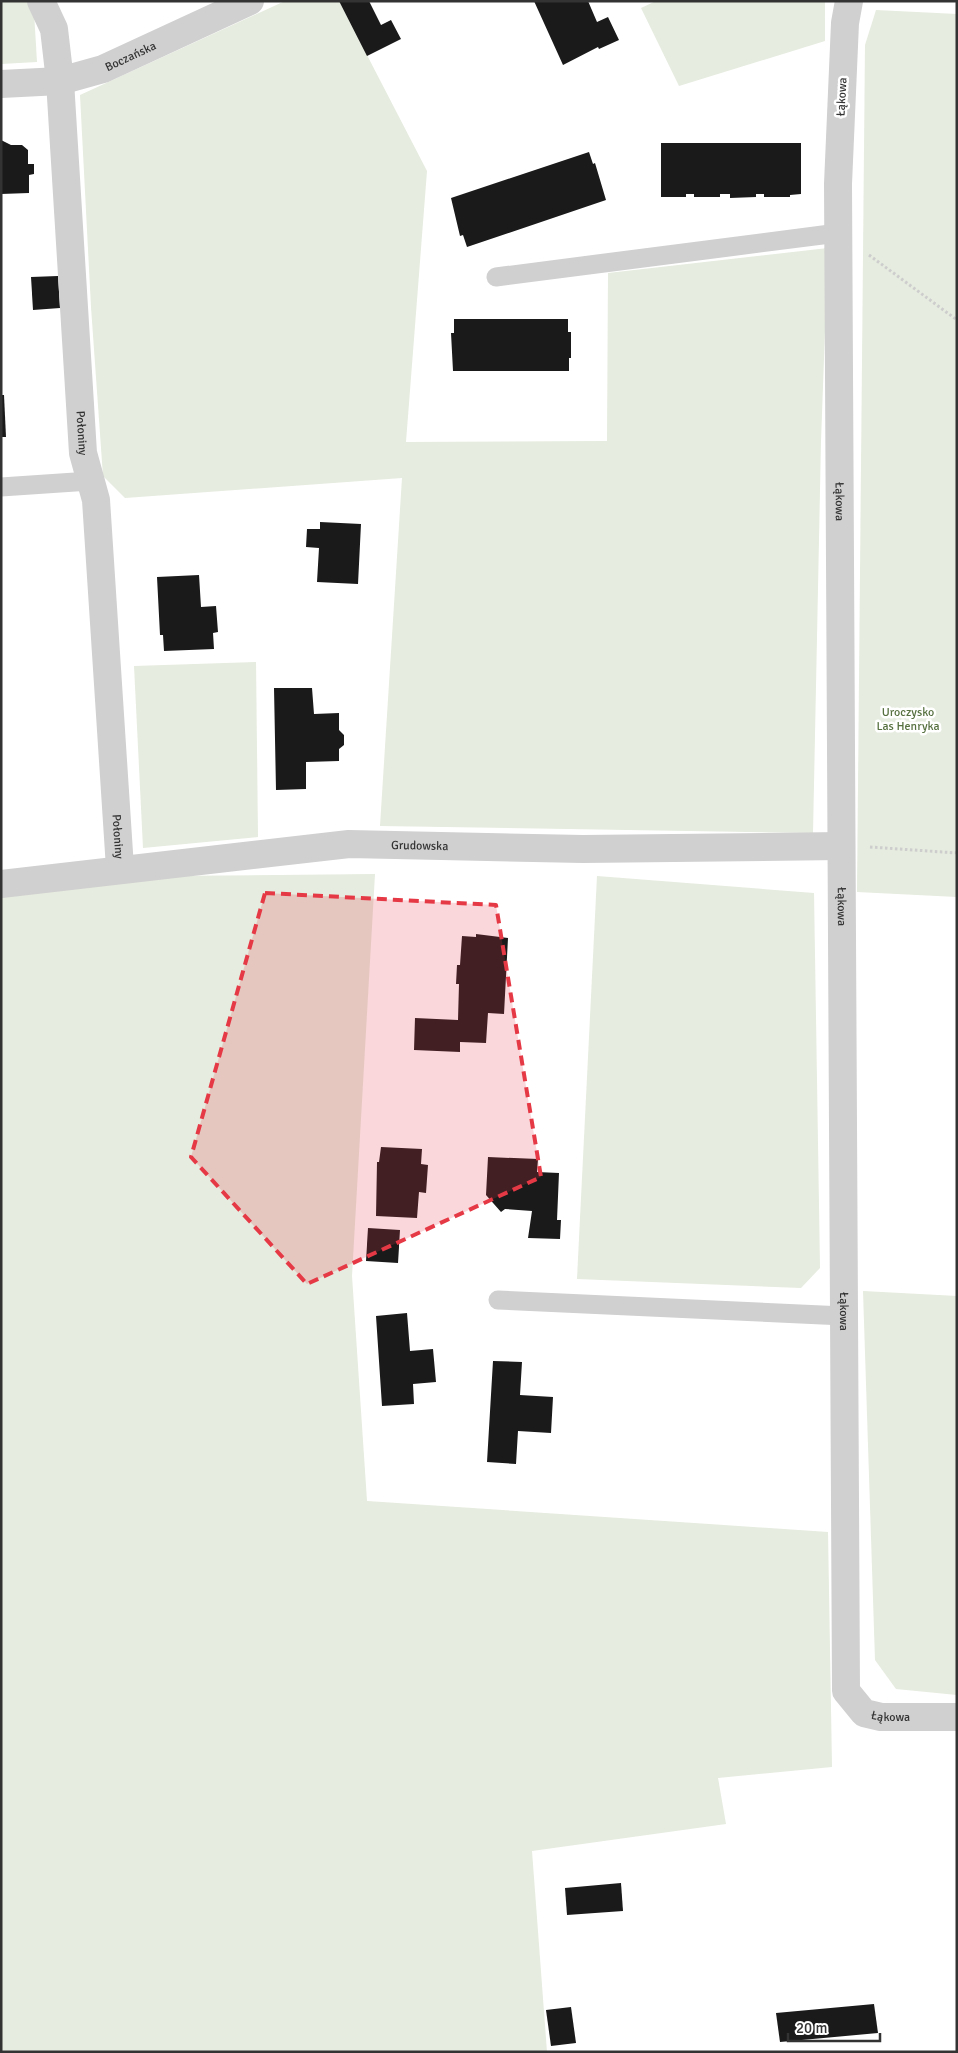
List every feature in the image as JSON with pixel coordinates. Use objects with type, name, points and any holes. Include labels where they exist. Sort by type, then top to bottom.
[{"type":"street","name":"Połoniny","points":[[40,1],[54,29],[60,81],[83,453],[96,500],[120,868]]},
{"type":"street","name":"Boczańska","points":[[1,84],[60,81],[103,69],[250,1]]},
{"type":"street","name":"Łąkowa","points":[[849,1],[845,23],[838,233],[846,1692],[864,1713],[881,1717],[957,1717]]},
{"type":"street","name":"Grudowska","points":[[1,884],[120,868],[350,844],[583,849],[841,846]]},
{"type":"lane","points":[[496,277],[838,233]]},
{"type":"lane","points":[[1,487],[90,480]]},
{"type":"lane","points":[[498,1300],[844,1316]]},
{"type":"path","points":[[838,233],[957,320]]},
{"type":"path","points":[[841,846],[957,853]]},
{"type":"highlighted area","points":[[265,893],[496,905],[541,1177],[307,1284],[191,1157]]},
{"type":"green space","points":[[1,1],[28,1],[34,12],[37,62],[1,64]]},
{"type":"green space","points":[[285,1],[339,1],[427,171],[406,442],[607,441],[608,273],[828,248],[821,441],[813,833],[380,826],[402,478],[125,498],[103,476],[91,307],[80,95]]},
{"type":"green space","points":[[656,1],[825,1],[825,41],[679,86],[641,8]]},
{"type":"green space","name":"Uroczysko Las Henryka","points":[[876,10],[957,14],[957,897],[857,892],[865,45]]},
{"type":"green space","points":[[256,662],[258,837],[143,848],[134,666]]},
{"type":"green space","points":[[375,874],[352,1276],[367,1501],[828,1532],[832,1767],[718,1778],[726,1824],[532,1851],[547,2052],[1,2052],[1,893],[165,876]]},
{"type":"green space","points":[[597,876],[814,893],[820,1268],[801,1288],[577,1279]]},
{"type":"green space","points":[[863,1291],[957,1296],[957,1695],[896,1689],[875,1660]]},
{"type":"building","points":[[339,1],[369,1],[381,25],[391,20],[401,39],[367,56]]},
{"type":"building","points":[[534,1],[588,1],[597,22],[608,17],[619,40],[599,49],[598,47],[563,65]]},
{"type":"building","points":[[1,140],[11,145],[22,145],[28,150],[28,164],[34,164],[34,174],[29,175],[29,193],[1,194]]},
{"type":"building","points":[[661,143],[801,143],[801,194],[790,195],[790,197],[764,197],[764,194],[756,194],[756,197],[730,198],[730,194],[720,194],[720,197],[694,197],[694,194],[686,194],[686,197],[661,197]]},
{"type":"building","points":[[589,152],[593,164],[595,163],[606,200],[467,247],[463,235],[460,236],[451,198]]},
{"type":"building","points":[[58,276],[60,308],[33,310],[31,277]]},
{"type":"building","points":[[454,319],[568,319],[568,332],[571,332],[569,371],[453,371],[451,333],[454,333]]},
{"type":"building","points":[[1,395],[4,395],[6,437],[1,437]]},
{"type":"building","points":[[320,522],[361,524],[358,584],[317,582],[319,548],[306,547],[307,529],[320,529]]},
{"type":"building","points":[[199,575],[201,607],[216,606],[218,632],[213,633],[214,649],[164,651],[163,635],[160,635],[157,577]]},
{"type":"building","points":[[274,688],[312,688],[314,714],[339,713],[339,730],[344,735],[344,745],[339,749],[339,761],[306,762],[306,789],[276,790]]},
{"type":"building","points":[[476,934],[508,938],[504,1014],[488,1013],[486,1043],[460,1042],[460,1052],[414,1050],[415,1018],[458,1020],[459,984],[456,984],[457,965],[460,965],[462,936],[476,937]]},
{"type":"building","points":[[381,1147],[422,1149],[421,1164],[428,1165],[426,1193],[419,1192],[417,1218],[376,1216],[377,1162],[379,1162]]},
{"type":"building","points":[[488,1157],[538,1159],[537,1172],[559,1173],[557,1220],[561,1220],[560,1239],[528,1238],[532,1211],[505,1209],[501,1212],[486,1195]]},
{"type":"building","points":[[368,1228],[400,1230],[398,1263],[366,1261]]},
{"type":"building","points":[[407,1313],[410,1351],[433,1349],[436,1382],[413,1384],[414,1404],[382,1406],[376,1316]]},
{"type":"building","points":[[493,1361],[522,1362],[520,1395],[553,1397],[551,1433],[518,1431],[516,1464],[487,1462]]},
{"type":"building","points":[[621,1883],[623,1911],[567,1915],[565,1888]]},
{"type":"building","points":[[874,2004],[878,2033],[780,2042],[776,2013]]},
{"type":"building","points":[[571,2007],[576,2043],[551,2046],[546,2010]]}]
